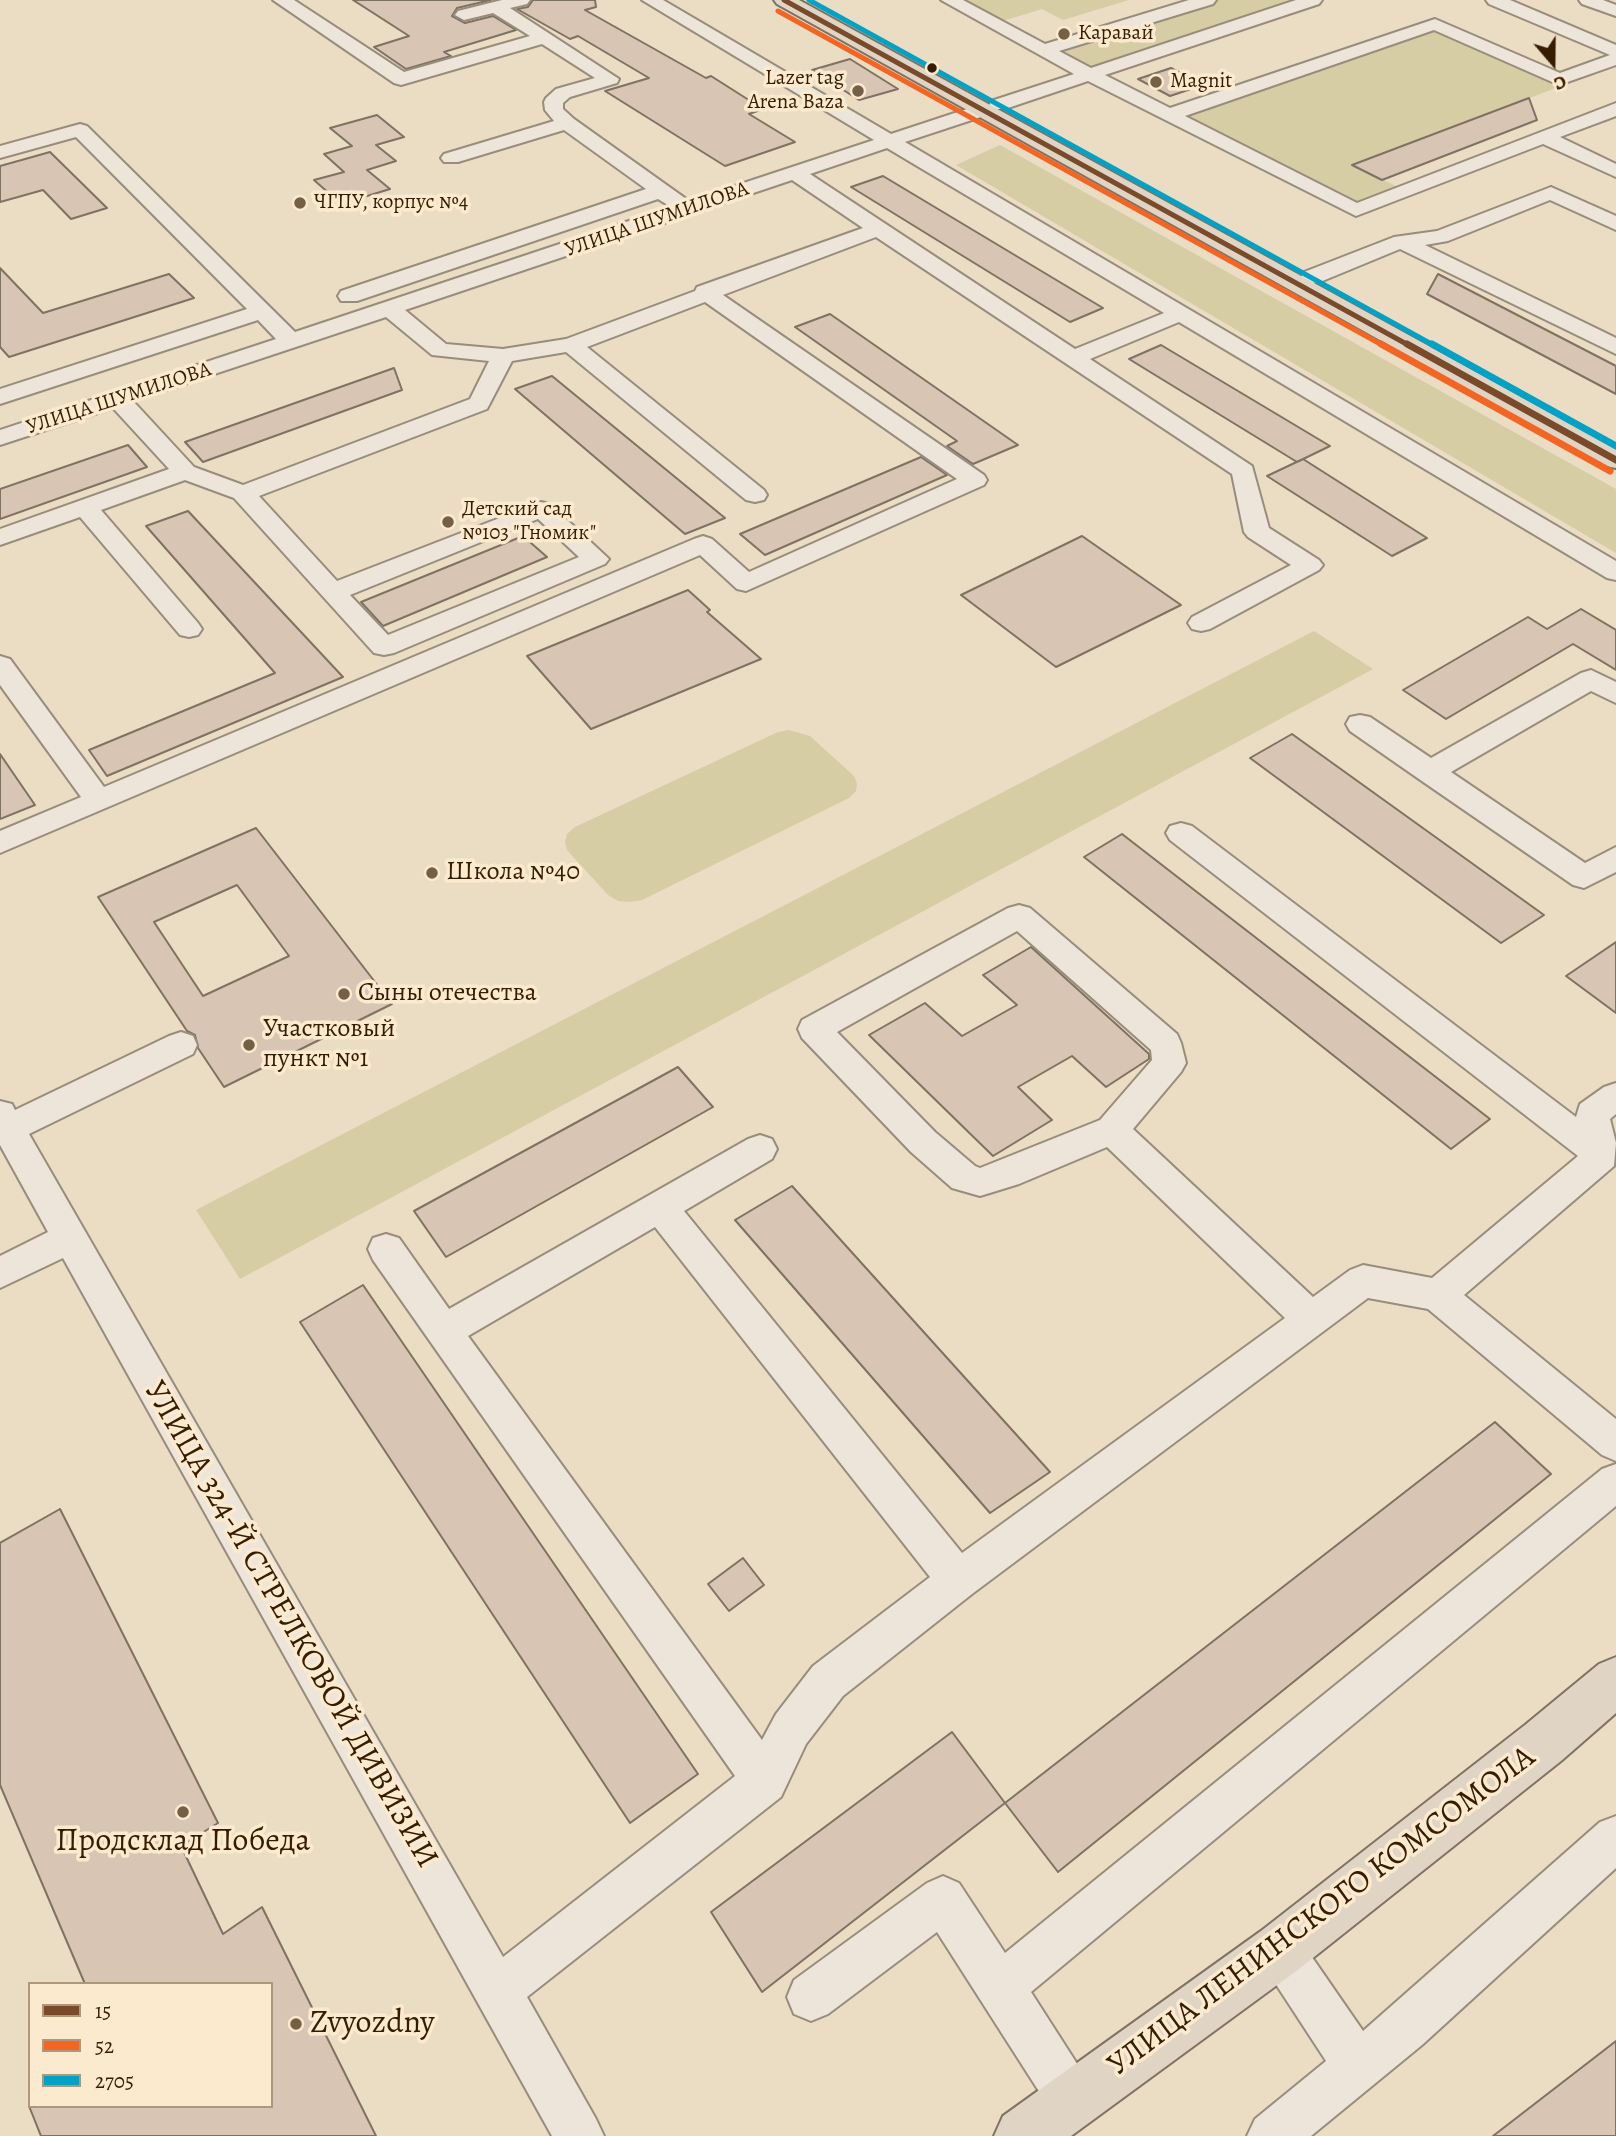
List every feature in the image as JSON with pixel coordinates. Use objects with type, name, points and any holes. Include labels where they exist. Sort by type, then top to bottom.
[{"type":"main road","points":[[784,0],[990,107],[1305,280],[1616,444]]},
{"type":"main road","points":[[807,0],[990,107]]},
{"type":"main road","points":[[1305,280],[1616,460]]},
{"type":"main road","name":"УЛИЦА ЛЕНИНСКОГО КОМСОМОЛА","points":[[1023,2136],[1280,1950],[1543,1743],[1616,1681]]},
{"type":"street","points":[[282,0],[401,79],[470,54],[546,37]]},
{"type":"street","points":[[464,15],[520,0]]},
{"type":"street","points":[[651,0],[1616,572]]},
{"type":"street","points":[[950,0],[1088,74],[1356,210],[1616,109]]},
{"type":"street","points":[[1045,50],[1207,0]]},
{"type":"street","name":"УЛИЦА ШУМИЛОВА","points":[[0,438],[1314,0]]},
{"type":"street","points":[[1495,0],[1616,51]]},
{"type":"street","points":[[1588,0],[1616,11]]},
{"type":"street","points":[[496,7],[610,79],[564,93],[553,102],[554,110],[567,123],[688,210]]},
{"type":"street","points":[[1169,115],[1436,24],[1559,79],[1616,59]]},
{"type":"street","points":[[1581,36],[1616,24]]},
{"type":"street","points":[[451,158],[567,123]]},
{"type":"street","points":[[0,152],[80,130],[292,342]]},
{"type":"street","points":[[1544,138],[1616,171]]},
{"type":"street","points":[[796,174],[1242,471],[1257,532],[1311,565],[1201,623]]},
{"type":"street","points":[[349,296],[661,191]]},
{"type":"street","points":[[1305,280],[1401,241],[1441,237],[1551,193],[1616,224]]},
{"type":"street","points":[[1388,198],[1441,237]]},
{"type":"street","points":[[390,309],[440,350],[503,356],[571,345],[705,292],[878,229]]},
{"type":"street","points":[[1401,241],[1616,346]]},
{"type":"street","points":[[0,844],[703,544],[746,583],[975,480],[705,292]]},
{"type":"street","points":[[41,424],[4,389],[261,312]]},
{"type":"street","points":[[1073,358],[1181,314]]},
{"type":"street","points":[[571,345],[755,495]]},
{"type":"street","points":[[243,493],[479,404],[503,356]]},
{"type":"street","points":[[118,399],[185,472],[243,493],[407,672]]},
{"type":"street","points":[[0,537],[185,472]]},
{"type":"street","points":[[85,507],[189,629]]},
{"type":"street","points":[[333,592],[541,509],[596,559],[384,647]]},
{"type":"street","points":[[1429,772],[1591,679],[1616,694]]},
{"type":"street","points":[[1360,724],[1584,877],[1616,858]]},
{"type":"street","points":[[1181,833],[1602,1156]]},
{"type":"street","points":[[1019,916],[1165,1043],[1169,1063],[1112,1130],[1007,1174],[980,1182],[964,1178],[923,1142],[814,1029],[1019,916]]},
{"type":"street","points":[[4,1122],[181,1045]]},
{"type":"street","points":[[1602,1156],[1592,1115],[1616,1096]]},
{"type":"street","name":"УЛИЦА 324-Й СТРЕЛКОВОЙ ДИВИЗИИ","points":[[4,1122],[579,2136]]},
{"type":"street","points":[[1112,1130],[1311,1319]]},
{"type":"street","points":[[443,1331],[760,1149]]},
{"type":"street","points":[[1438,1295],[1602,1156]]},
{"type":"street","points":[[660,1207],[958,1580]]},
{"type":"street","points":[[0,1273],[70,1238]]},
{"type":"street","points":[[386,1249],[765,1781]]},
{"type":"street","points":[[497,1991],[765,1781],[791,1729],[828,1681],[958,1580],[1363,1282],[1438,1295],[1616,1443]]},
{"type":"street","points":[[1000,1987],[1616,1482]]},
{"type":"street","points":[[1272,2136],[1428,2008],[1616,1838]]},
{"type":"street","points":[[811,1997],[943,1899],[1073,2101]]},
{"type":"street","points":[[1280,1950],[1358,2066]]},
{"type":"lane","points":[[0,665],[99,801]]},
{"type":"shaded area","points":[[950,0],[1129,0],[1063,20],[1042,9],[993,24]]},
{"type":"shaded area","points":[[1207,0],[1313,0],[1088,74],[1045,50]]},
{"type":"shaded area","points":[[1435,24],[1569,83],[1353,165],[1406,191],[1356,210],[1169,115]]},
{"type":"shaded area","points":[[1000,145],[1616,489],[1616,553],[956,165]]},
{"type":"shaded area","points":[[1314,631],[1373,669],[240,1279],[196,1210]]},
{"type":"shaded area","points":[[789,730],[810,736],[854,776],[856,791],[849,798],[642,900],[618,901],[608,895],[567,850],[567,834],[575,827],[778,732]]},
{"type":"building","points":[[353,0],[491,0],[457,8],[452,16],[465,23],[493,16],[516,30],[444,52],[451,56],[406,69],[374,47],[409,36]]},
{"type":"building","points":[[533,0],[595,0],[596,7],[585,10],[706,78],[711,76],[763,109],[749,114],[795,142],[725,166],[605,91],[649,78],[578,36],[570,39],[517,9],[528,7]]},
{"type":"building","points":[[850,59],[898,89],[859,100],[812,70]]},
{"type":"building","points":[[1171,68],[1203,85],[1170,96],[1138,79]]},
{"type":"building","points":[[1529,98],[1537,120],[1382,180],[1352,165]]},
{"type":"building","points":[[377,115],[404,137],[376,145],[396,161],[367,170],[390,189],[341,204],[314,180],[344,172],[324,154],[352,146],[330,128]]},
{"type":"building","points":[[50,152],[107,208],[71,219],[43,190],[0,202],[0,166]]},
{"type":"building","points":[[883,176],[1103,308],[1070,322],[851,187]]},
{"type":"building","points":[[0,268],[43,313],[169,274],[194,298],[9,357],[0,347]]},
{"type":"building","points":[[1438,274],[1616,366],[1616,394],[1427,294]]},
{"type":"building","points":[[830,314],[1018,445],[973,464],[947,446],[957,441],[795,327]]},
{"type":"building","points":[[1161,345],[1330,446],[1297,462],[1129,359]]},
{"type":"building","points":[[394,368],[402,390],[203,462],[185,442]]},
{"type":"building","points":[[552,376],[725,518],[685,534],[515,389]]},
{"type":"building","points":[[128,445],[147,467],[0,519],[0,489]]},
{"type":"building","points":[[921,457],[947,475],[765,555],[740,534]]},
{"type":"building","points":[[1303,459],[1427,538],[1392,556],[1267,476]]},
{"type":"building","points":[[188,511],[343,677],[107,776],[89,750],[275,673],[146,526]]},
{"type":"building","points":[[523,536],[547,557],[383,626],[361,602]]},
{"type":"building","points":[[1082,536],[1181,605],[1056,667],[961,595]]},
{"type":"building","points":[[688,590],[710,610],[707,612],[761,659],[591,729],[527,656]]},
{"type":"building","points":[[1581,609],[1616,630],[1616,670],[1573,644],[1446,719],[1403,690],[1528,617],[1547,629]]},
{"type":"building","points":[[1292,734],[1544,915],[1501,943],[1250,758]]},
{"type":"building","points":[[0,754],[35,805],[0,819]]},
{"type":"building","points":[[256,828],[392,1004],[224,1087],[198,1048],[195,1035],[187,1031],[98,897]],"holes":[[[237,885],[289,956],[203,996],[154,922]]]},
{"type":"building","points":[[1122,834],[1490,1119],[1451,1149],[1084,857]]},
{"type":"building","points":[[1616,942],[1616,1013],[1566,976]]},
{"type":"building","points":[[1031,947],[1149,1054],[1149,1059],[1106,1087],[1072,1056],[1018,1087],[1052,1120],[993,1156],[869,1035],[925,1003],[962,1036],[1017,1005],[983,975]]},
{"type":"building","points":[[678,1067],[713,1107],[446,1257],[414,1211]]},
{"type":"building","points":[[792,1186],[1050,1472],[990,1513],[735,1220]]},
{"type":"building","points":[[363,1285],[698,1774],[630,1823],[300,1322]]},
{"type":"building","points":[[1495,1422],[1551,1474],[1058,1872],[1005,1803]]},
{"type":"building","points":[[60,1509],[218,1823],[181,1846],[223,1934],[262,1907],[376,2136],[41,2136],[30,2108],[273,2108],[273,1982],[84,1982],[0,1785],[0,1543]]},
{"type":"building","points":[[743,1558],[764,1585],[729,1611],[708,1584]]},
{"type":"building","points":[[952,1732],[1005,1803],[762,1992],[711,1912]]},
{"type":"building","points":[[1616,2041],[1616,2136],[1493,2136]]},
{"type":"transit line","name":"15","points":[[784,0],[1616,460]]},
{"type":"transit line","name":"2705","points":[[809,0],[1616,446]]},
{"type":"transit line","name":"52","points":[[778,11],[1610,471]]},
{"type":"place","name":"Каравай","points":[[1064,34]]},
{"type":"place","name":"Magnit","points":[[1156,82]]},
{"type":"place","name":"Lazer tag Arena Baza","points":[[858,91]]},
{"type":"place","name":"ЧГПУ, корпус №4","points":[[300,203]]},
{"type":"place","name":"Детский сад №103 \"Гномик\"","points":[[448,522]]},
{"type":"place","name":"Школа №40","points":[[432,873]]},
{"type":"place","name":"Сыны отечества","points":[[344,994]]},
{"type":"place","name":"Участковый пункт №1","points":[[249,1045]]},
{"type":"place","name":"Продсклад Победа","points":[[183,1812]]},
{"type":"place","name":"Zvyozdny","points":[[296,2024]]}]
